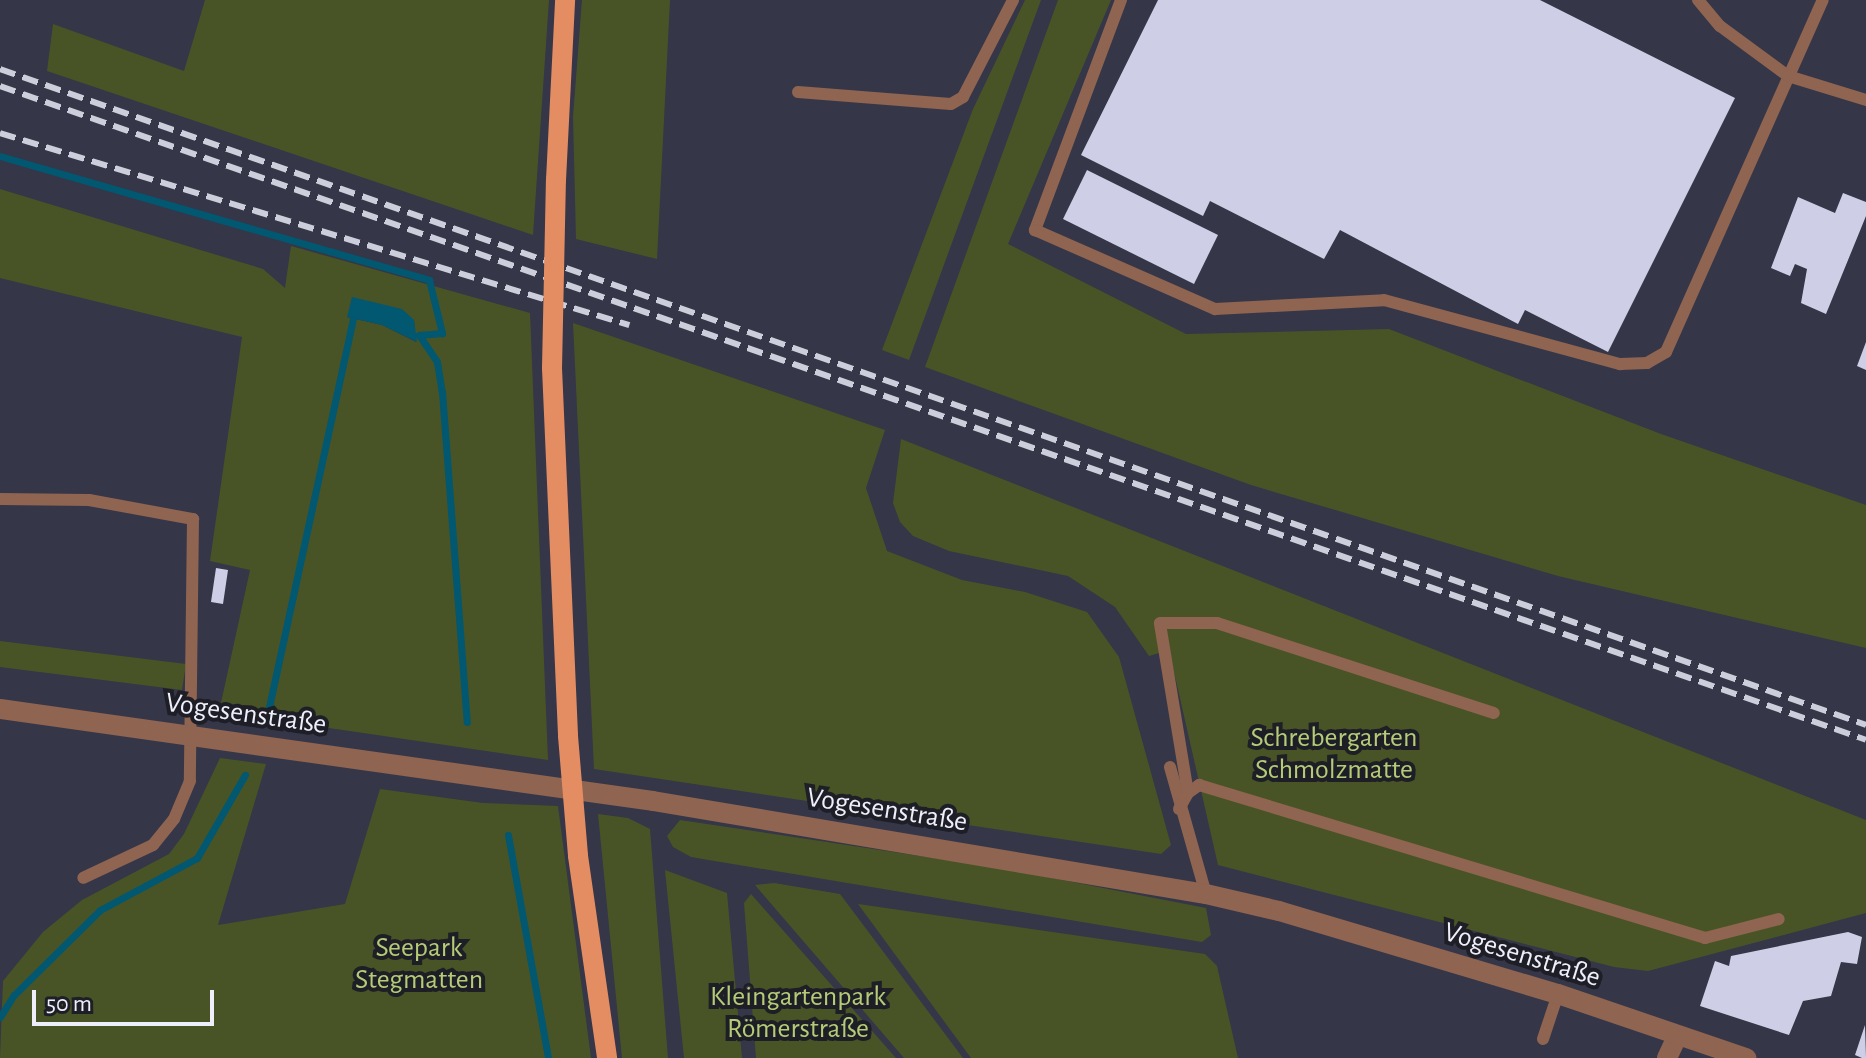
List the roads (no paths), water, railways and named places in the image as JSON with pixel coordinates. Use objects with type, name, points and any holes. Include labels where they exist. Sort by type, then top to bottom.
[{"type":"main road","points":[[565,0],[556,180],[552,368],[568,736],[578,856],[607,1058]]},
{"type":"street","name":"Vogesenstraße","points":[[0,709],[653,801],[1206,894],[1558,994],[1746,1058]]},
{"type":"street","points":[[1667,1058],[1677,1037]]},
{"type":"lane","points":[[798,92],[951,104],[963,97],[1013,0]]},
{"type":"lane","points":[[1121,0],[1035,230],[1215,309],[1384,300],[1620,364],[1647,363],[1666,352],[1823,0]]},
{"type":"lane","points":[[1698,0],[1720,26],[1788,76],[1866,100]]},
{"type":"lane","points":[[0,499],[89,500],[193,519],[190,781],[174,819],[153,845],[107,871],[83,878]]},
{"type":"lane","points":[[1188,793],[1160,623],[1217,623],[1494,713]]},
{"type":"lane","points":[[1170,767],[1179,809],[1206,894]]},
{"type":"lane","points":[[1179,809],[1188,793],[1199,785],[1705,938],[1779,919]]},
{"type":"lane","points":[[1543,1039],[1558,994]]},
{"type":"water","points":[[352,297],[402,309],[414,320],[417,342],[382,325],[347,317]]},
{"type":"waterway","points":[[0,156],[429,280],[442,333],[419,335],[437,362],[442,392],[467,722]]},
{"type":"waterway","points":[[269,707],[353,319]]},
{"type":"waterway","points":[[0,1017],[14,995],[100,910],[197,858],[245,775]]},
{"type":"waterway","points":[[508,835],[548,1058]]},
{"type":"railway","points":[[0,69],[1866,725]]},
{"type":"railway","points":[[0,86],[1866,740]]},
{"type":"railway","points":[[0,133],[629,325]]},
{"type":"park label","name":"Schrebergarten Schmolzmatte","points":[[1334,754]]},
{"type":"park label","name":"Seepark Stegmatten","points":[[419,964]]},
{"type":"park label","name":"Kleingartenpark Römerstraße","points":[[798,1013]]}]
